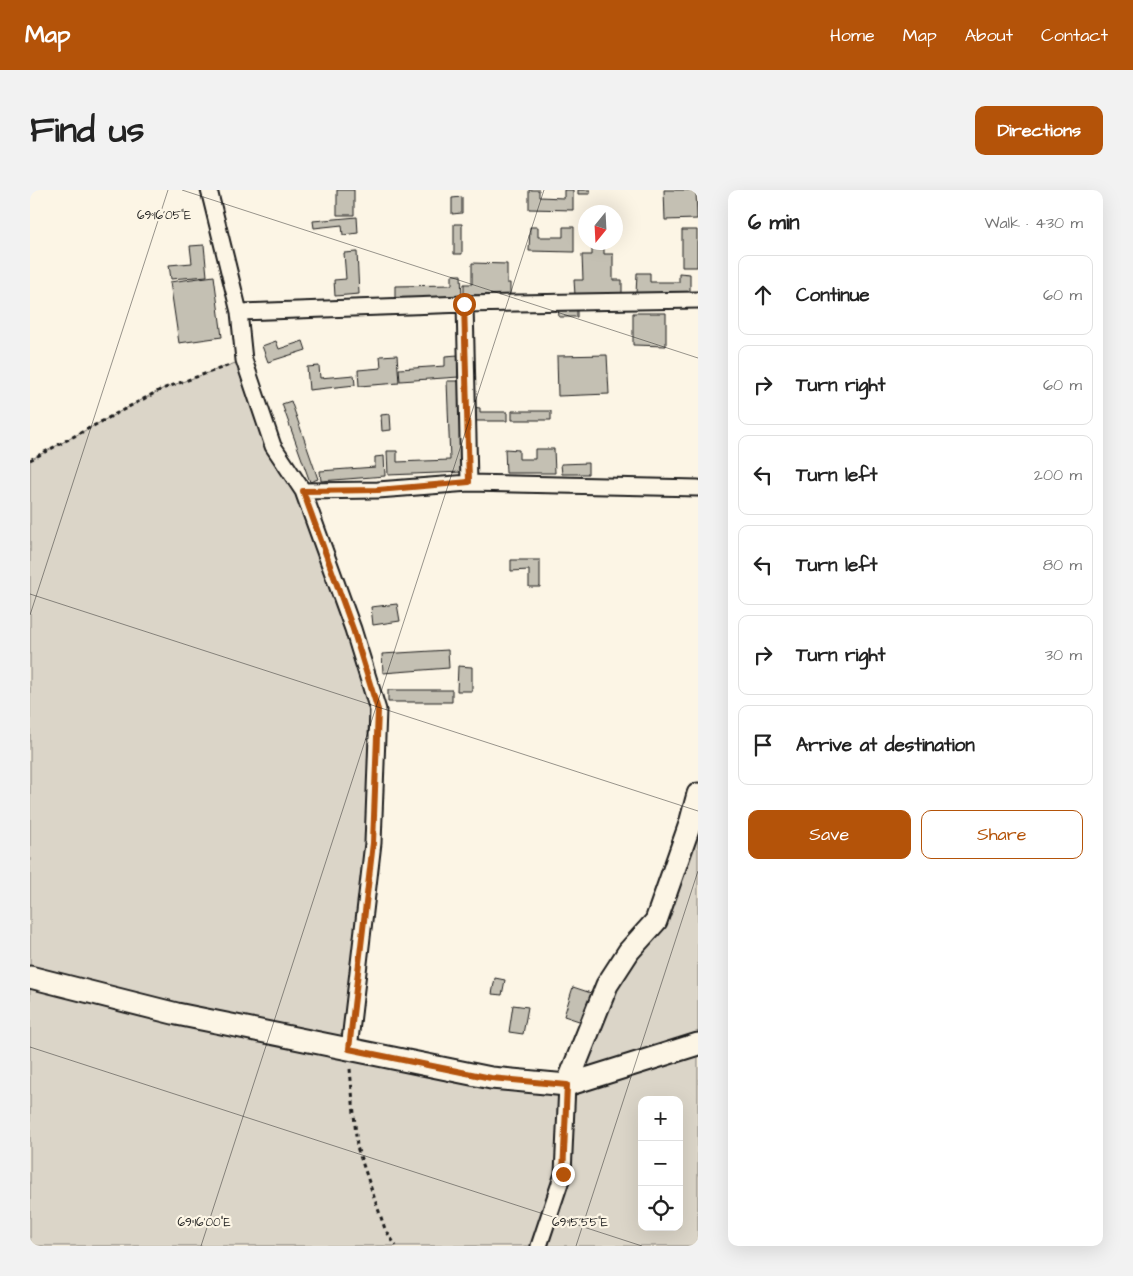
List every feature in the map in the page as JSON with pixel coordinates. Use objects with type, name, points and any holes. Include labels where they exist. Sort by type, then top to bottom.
[{"type":"street","points":[[209,190],[239,312],[244,360],[273,446],[303,491],[353,629],[378,710],[373,843],[349,1049]]},
{"type":"street","points":[[239,312],[464,304],[698,300]]},
{"type":"street","points":[[464,304],[469,482]]},
{"type":"street","points":[[303,491],[378,490],[469,482],[698,488]]},
{"type":"street","points":[[539,1246],[563,1174],[567,1085],[607,985],[628,952],[656,920],[690,824],[698,794]]},
{"type":"street","points":[[30,977],[177,1014],[491,1078],[567,1085],[698,1044]]},
{"type":"path","points":[[30,460],[162,389],[244,360]]},
{"type":"path","points":[[349,1049],[357,1146],[385,1229],[396,1246]]},
{"type":"shaded area","points":[[244,360],[273,446],[303,491],[378,710],[349,1048],[567,1085],[607,985],[656,920],[698,794],[698,1246],[30,1246],[30,460],[162,389]]},
{"type":"building","points":[[337,190],[354,190],[354,215],[337,215]]},
{"type":"building","points":[[529,190],[539,190],[539,197],[564,198],[564,190],[573,190],[573,210],[529,209]]},
{"type":"building","points":[[578,190],[590,190],[590,194],[578,194]]},
{"type":"building","points":[[664,190],[696,190],[697,219],[665,220]]},
{"type":"building","points":[[462,197],[462,213],[452,214],[452,198]]},
{"type":"building","points":[[357,217],[358,233],[343,235],[342,225],[314,228],[313,221]]},
{"type":"building","points":[[454,224],[462,224],[462,254],[454,254]]},
{"type":"building","points":[[530,227],[538,227],[538,237],[563,237],[563,227],[574,227],[574,252],[529,251]]},
{"type":"building","points":[[682,230],[697,230],[697,267],[682,267]]},
{"type":"building","points":[[204,245],[207,276],[171,279],[169,265],[192,263],[190,246]]},
{"type":"building","points":[[592,250],[604,250],[604,254],[613,254],[613,280],[622,280],[622,295],[575,295],[574,280],[583,280],[582,255],[592,255]]},
{"type":"building","points":[[357,252],[359,294],[335,296],[334,280],[346,279],[344,253]]},
{"type":"building","points":[[472,263],[507,264],[507,283],[510,283],[510,295],[464,295],[464,284],[472,284]]},
{"type":"building","points":[[637,273],[650,273],[650,282],[679,282],[679,273],[690,274],[690,295],[636,294]]},
{"type":"building","points":[[452,275],[461,275],[462,298],[395,298],[395,286],[452,285]]},
{"type":"building","points":[[214,276],[222,337],[179,343],[170,282]]},
{"type":"building","points":[[558,307],[577,307],[577,317],[559,317]]},
{"type":"building","points":[[633,313],[666,313],[666,346],[633,345]]},
{"type":"building","points":[[276,341],[279,349],[303,341],[306,350],[268,362],[262,346]]},
{"type":"building","points":[[397,355],[399,383],[359,386],[358,370],[381,368],[380,356]]},
{"type":"building","points":[[458,355],[459,377],[400,381],[399,369],[445,366],[445,356]]},
{"type":"building","points":[[607,355],[609,394],[558,396],[557,356]]},
{"type":"building","points":[[319,366],[320,378],[354,375],[355,385],[309,390],[307,367]]},
{"type":"building","points":[[447,381],[459,381],[463,472],[388,475],[387,451],[397,451],[397,462],[450,460]]},
{"type":"building","points":[[291,401],[318,479],[310,482],[282,404]]},
{"type":"building","points":[[472,407],[480,408],[480,412],[507,412],[507,421],[472,421]]},
{"type":"building","points":[[512,411],[551,411],[551,420],[512,420]]},
{"type":"building","points":[[390,414],[391,430],[382,431],[381,415]]},
{"type":"building","points":[[505,449],[519,450],[519,459],[535,459],[535,449],[554,449],[555,473],[506,473]]},
{"type":"building","points":[[384,456],[385,476],[321,481],[320,471],[375,467],[375,457]]},
{"type":"building","points":[[588,463],[588,474],[562,474],[561,464]]},
{"type":"building","points":[[511,560],[540,560],[540,587],[529,587],[529,570],[511,571]]},
{"type":"building","points":[[397,604],[400,621],[373,625],[371,607]]},
{"type":"building","points":[[448,650],[449,668],[383,673],[382,654]]},
{"type":"building","points":[[458,666],[472,667],[472,691],[457,691]]},
{"type":"building","points":[[388,690],[452,690],[452,702],[388,702]]},
{"type":"building","points":[[495,978],[505,980],[502,995],[492,994]]},
{"type":"building","points":[[573,987],[597,995],[588,1024],[564,1016]]},
{"type":"building","points":[[513,1005],[528,1007],[523,1034],[509,1032]]},
{"type":"route","points":[[464,304],[469,482],[378,490],[303,491],[353,629],[378,710],[373,843],[349,1049],[491,1078],[567,1085],[563,1174]]}]
